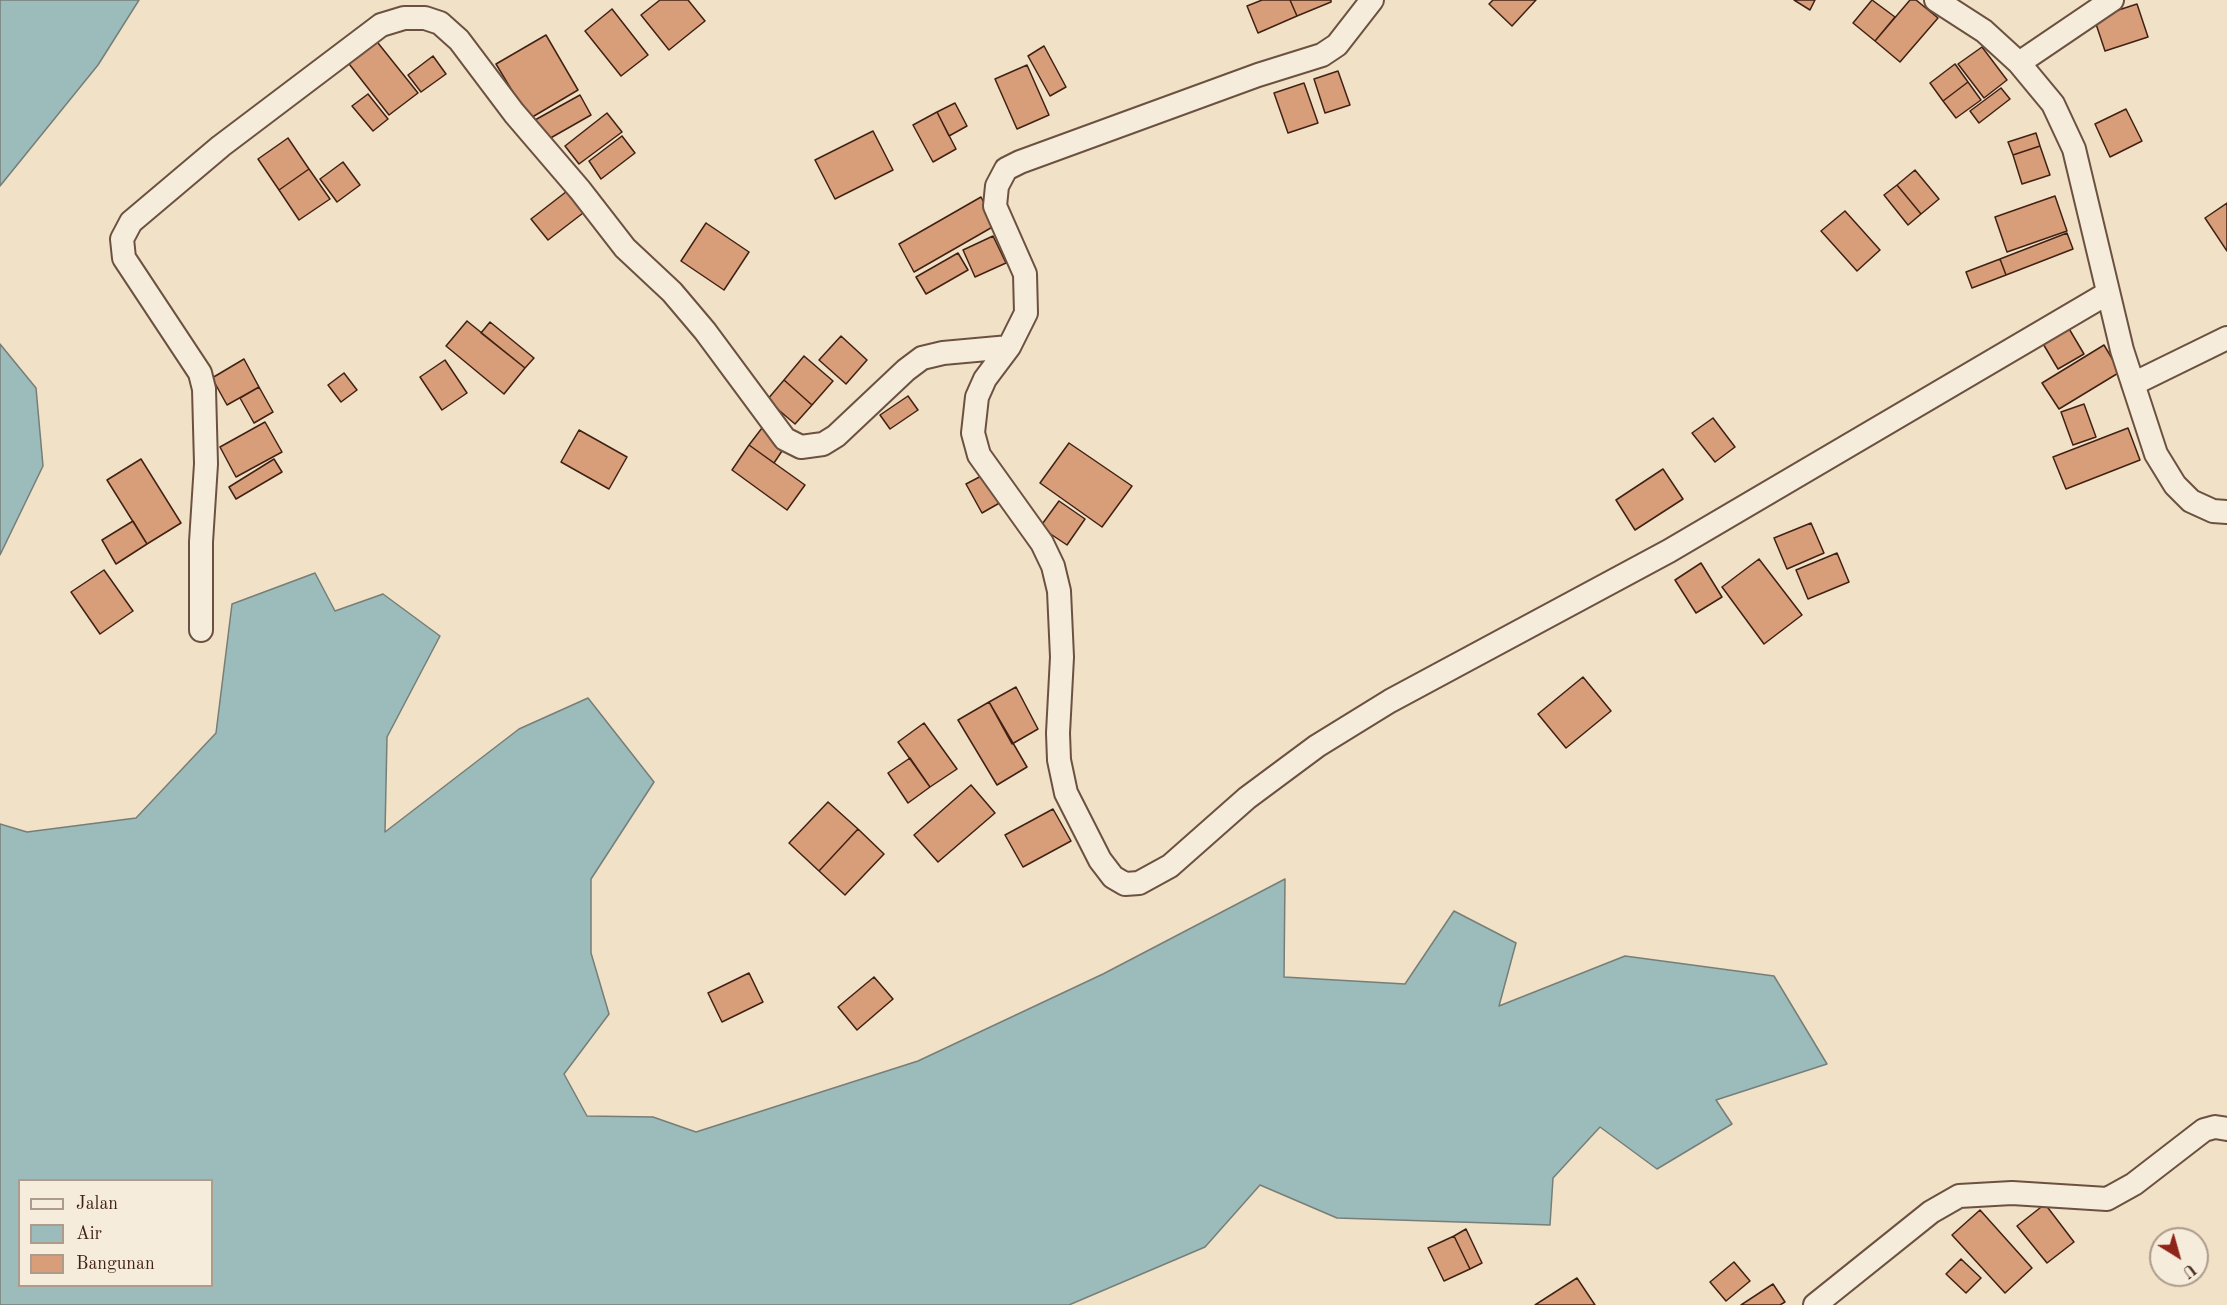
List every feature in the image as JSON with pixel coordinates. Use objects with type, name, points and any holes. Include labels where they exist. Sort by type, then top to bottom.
[{"type":"street","points":[[1372,0],[1337,45],[1322,55],[1236,83],[1020,162],[1006,169],[997,186],[995,206],[1025,273],[1026,313],[1009,347],[985,379],[977,397],[973,433],[979,455],[1042,543],[1053,566],[1059,591],[1062,657],[1059,760],[1066,793],[1100,860],[1113,877],[1125,884],[1139,883],[1170,866],[1247,798],[1317,746],[1390,700],[1669,550],[1827,460],[2108,293]]},
{"type":"street","points":[[1936,0],[1984,31],[2019,63],[2053,104],[2074,149],[2108,293],[2133,384],[2156,454],[2175,485],[2191,501],[2213,511],[2227,512]]},
{"type":"street","points":[[2019,63],[2112,0]]},
{"type":"street","points":[[201,630],[201,542],[206,464],[204,390],[200,373],[124,258],[122,239],[131,222],[221,146],[381,25],[404,18],[425,18],[440,23],[459,40],[514,113],[626,248],[672,292],[705,331],[785,439],[801,447],[823,444],[836,436],[906,370],[922,358],[943,352],[1009,347]]},
{"type":"street","points":[[2133,384],[2227,338]]},
{"type":"street","points":[[1815,1305],[1931,1212],[1959,1196],[2012,1192],[2107,1199],[2134,1184],[2204,1130],[2216,1127],[2227,1129]]},
{"type":"water","points":[[0,0],[139,0],[98,65],[0,186]]},
{"type":"water","points":[[0,344],[36,388],[43,466],[0,555]]},
{"type":"water","points":[[315,573],[335,611],[383,594],[440,636],[387,737],[385,832],[519,729],[588,698],[654,782],[591,879],[591,953],[609,1014],[564,1074],[587,1116],[653,1117],[696,1132],[918,1061],[1103,974],[1285,879],[1284,977],[1405,984],[1454,911],[1516,943],[1499,1006],[1625,956],[1774,976],[1827,1064],[1716,1100],[1732,1124],[1657,1169],[1600,1127],[1553,1178],[1550,1225],[1337,1218],[1260,1185],[1205,1247],[1069,1305],[0,1305],[0,824],[27,832],[136,818],[216,733],[232,604]]},
{"type":"building","points":[[660,0],[688,0],[705,21],[669,50],[641,15]]},
{"type":"building","points":[[1262,0],[1290,0],[1297,16],[1258,33],[1247,6]]},
{"type":"building","points":[[1290,0],[1331,0],[1331,2],[1297,16]]},
{"type":"building","points":[[1493,0],[1536,0],[1512,26],[1489,4]]},
{"type":"building","points":[[1794,0],[1815,0],[1810,10]]},
{"type":"building","points":[[1872,0],[1895,17],[1875,41],[1853,23]]},
{"type":"building","points":[[1910,0],[1916,0],[1938,18],[1900,62],[1875,41]]},
{"type":"building","points":[[2137,4],[2148,37],[2105,51],[2094,18]]},
{"type":"building","points":[[612,9],[648,55],[621,76],[585,31]]},
{"type":"building","points":[[546,35],[578,90],[529,119],[496,64]]},
{"type":"building","points":[[374,38],[418,93],[389,115],[346,60]]},
{"type":"building","points":[[1044,46],[1066,87],[1050,96],[1028,56]]},
{"type":"building","points":[[1982,47],[2007,80],[1984,98],[1958,64]]},
{"type":"building","points":[[433,56],[446,74],[421,92],[408,75]]},
{"type":"building","points":[[1955,64],[1968,82],[1943,101],[1930,83]]},
{"type":"building","points":[[1027,65],[1049,115],[1017,129],[995,79]]},
{"type":"building","points":[[1338,71],[1350,105],[1325,113],[1314,79]]},
{"type":"building","points":[[1968,82],[1981,100],[1956,118],[1943,101]]},
{"type":"building","points":[[1304,83],[1318,123],[1288,133],[1274,93]]},
{"type":"building","points":[[2001,88],[2010,99],[1979,123],[1970,111]]},
{"type":"building","points":[[368,94],[388,119],[373,131],[352,106]]},
{"type":"building","points":[[580,95],[591,115],[547,140],[535,120]]},
{"type":"building","points":[[955,103],[967,126],[949,136],[937,112]]},
{"type":"building","points":[[2126,109],[2142,141],[2110,157],[2095,124]]},
{"type":"building","points":[[937,112],[956,149],[933,162],[913,125]]},
{"type":"building","points":[[607,113],[622,132],[579,164],[565,146]]},
{"type":"building","points":[[873,131],[893,170],[835,199],[815,160]]},
{"type":"building","points":[[2036,133],[2040,146],[2013,155],[2008,142]]},
{"type":"building","points":[[622,136],[635,153],[601,179],[589,161]]},
{"type":"building","points":[[288,138],[309,169],[279,190],[258,159]]},
{"type":"building","points":[[2040,146],[2050,175],[2022,184],[2013,155]]},
{"type":"building","points":[[343,162],[360,185],[337,202],[320,179]]},
{"type":"building","points":[[309,169],[330,199],[299,220],[279,190]]},
{"type":"building","points":[[1915,170],[1939,199],[1921,214],[1897,185]]},
{"type":"building","points":[[1897,185],[1921,214],[1908,225],[1884,195]]},
{"type":"building","points":[[571,188],[587,210],[548,240],[531,219]]},
{"type":"building","points":[[2055,196],[2067,231],[2007,252],[1995,217]]},
{"type":"building","points":[[981,197],[996,225],[914,272],[899,244]]},
{"type":"building","points":[[2227,203],[2227,251],[2205,218]]},
{"type":"building","points":[[1845,211],[1880,250],[1857,271],[1821,231]]},
{"type":"building","points":[[706,223],[749,252],[724,290],[681,261]]},
{"type":"building","points":[[2067,233],[2073,249],[2006,275],[2000,259]]},
{"type":"building","points":[[993,236],[1006,263],[975,277],[963,250]]},
{"type":"building","points":[[958,253],[968,270],[926,294],[916,277]]},
{"type":"building","points":[[2000,259],[2006,275],[1972,288],[1966,272]]},
{"type":"building","points":[[467,321],[525,368],[504,394],[446,346]]},
{"type":"building","points":[[490,322],[534,358],[525,368],[481,333]]},
{"type":"building","points":[[2068,327],[2084,354],[2058,369],[2042,342]]},
{"type":"building","points":[[841,336],[867,360],[846,384],[819,360]]},
{"type":"building","points":[[2104,345],[2120,372],[2059,409],[2042,383]]},
{"type":"building","points":[[804,356],[833,381],[812,405],[784,380]]},
{"type":"building","points":[[244,359],[259,387],[227,405],[212,378]]},
{"type":"building","points":[[445,360],[467,393],[442,410],[420,377]]},
{"type":"building","points":[[344,373],[357,390],[341,402],[328,385]]},
{"type":"building","points":[[784,380],[812,405],[795,424],[767,400]]},
{"type":"building","points":[[259,387],[273,412],[254,423],[240,398]]},
{"type":"building","points":[[908,396],[918,410],[890,429],[880,415]]},
{"type":"building","points":[[2084,404],[2096,437],[2073,445],[2061,412]]},
{"type":"building","points":[[1713,418],[1735,447],[1715,462],[1692,433]]},
{"type":"building","points":[[265,422],[282,452],[236,477],[220,447]]},
{"type":"building","points":[[762,428],[786,445],[774,463],[749,445]]},
{"type":"building","points":[[2128,428],[2140,460],[2066,489],[2053,457]]},
{"type":"building","points":[[579,430],[627,457],[609,489],[561,462]]},
{"type":"building","points":[[1069,443],[1132,486],[1102,527],[1040,483]]},
{"type":"building","points":[[749,445],[805,485],[787,510],[732,470]]},
{"type":"building","points":[[141,459],[181,523],[147,544],[107,480]]},
{"type":"building","points":[[274,459],[282,472],[236,499],[229,487]]},
{"type":"building","points":[[1663,469],[1683,499],[1635,530],[1616,500]]},
{"type":"building","points":[[987,473],[1003,501],[982,513],[966,484]]},
{"type":"building","points":[[1059,501],[1085,519],[1067,545],[1040,527]]},
{"type":"building","points":[[133,521],[147,544],[116,564],[102,540]]},
{"type":"building","points":[[1811,523],[1824,553],[1787,569],[1774,538]]},
{"type":"building","points":[[1837,553],[1849,582],[1808,599],[1796,570]]},
{"type":"building","points":[[1759,559],[1802,615],[1764,644],[1722,587]]},
{"type":"building","points":[[1701,563],[1722,597],[1696,613],[1675,580]]},
{"type":"building","points":[[104,570],[133,611],[100,634],[71,592]]},
{"type":"building","points":[[1583,677],[1611,711],[1566,748],[1538,714]]},
{"type":"building","points":[[1016,687],[1038,729],[1012,744],[989,702]]},
{"type":"building","points":[[989,702],[1027,767],[997,785],[958,720]]},
{"type":"building","points":[[924,723],[957,769],[930,787],[898,742]]},
{"type":"building","points":[[910,758],[930,787],[908,803],[888,773]]},
{"type":"building","points":[[971,785],[995,813],[938,862],[914,835]]},
{"type":"building","points":[[828,802],[858,829],[819,871],[789,843]]},
{"type":"building","points":[[1053,809],[1071,841],[1023,867],[1005,835]]},
{"type":"building","points":[[858,829],[884,854],[845,895],[819,871]]},
{"type":"building","points":[[749,973],[763,1002],[722,1022],[708,993]]},
{"type":"building","points":[[874,977],[893,999],[857,1030],[838,1007]]},
{"type":"building","points":[[2045,1204],[2074,1242],[2047,1263],[2017,1226]]},
{"type":"building","points":[[1980,1210],[2032,1268],[2005,1293],[1952,1235]]},
{"type":"building","points":[[1466,1229],[1482,1263],[1470,1269],[1454,1236]]},
{"type":"building","points":[[1454,1236],[1470,1269],[1444,1281],[1428,1248]]},
{"type":"building","points":[[1961,1259],[1981,1278],[1966,1293],[1946,1274]]},
{"type":"building","points":[[1734,1262],[1750,1281],[1726,1301],[1710,1282]]},
{"type":"building","points":[[1577,1278],[1595,1305],[1535,1305]]},
{"type":"building","points":[[1773,1284],[1785,1302],[1780,1305],[1741,1305]]}]
